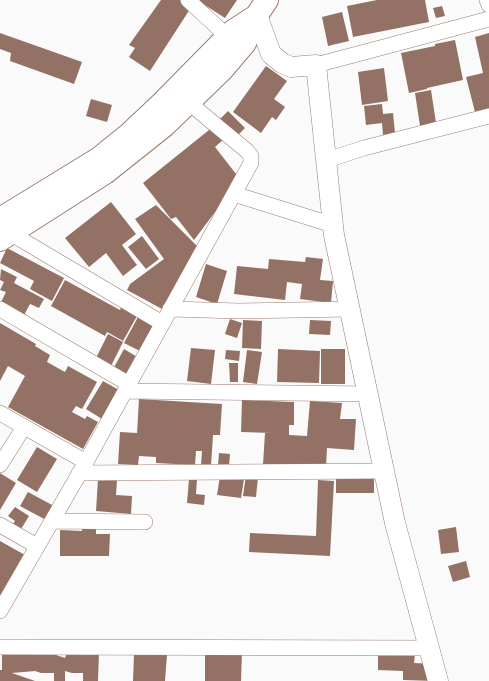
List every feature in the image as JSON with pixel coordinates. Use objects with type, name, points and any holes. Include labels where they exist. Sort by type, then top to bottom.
[{"type":"main road","points":[[3,231],[129,134],[228,37],[262,8]]},
{"type":"main road","points":[[3,231],[105,173],[164,126],[222,69],[245,43],[262,8]]},
{"type":"street","points":[[188,0],[228,37]]},
{"type":"street","points":[[487,0],[489,5]]},
{"type":"street","points":[[262,8],[271,54],[282,63],[291,67],[316,65],[489,19]]},
{"type":"street","points":[[316,65],[328,160],[333,225],[395,523],[438,681]]},
{"type":"street","points":[[0,611],[82,468],[251,163],[251,156],[247,151],[188,102]]},
{"type":"street","points":[[328,160],[364,148],[489,116]]},
{"type":"street","points":[[234,194],[333,225]]},
{"type":"street","points":[[3,231],[162,324]]},
{"type":"street","points":[[0,309],[127,387],[368,394]]},
{"type":"street","points":[[170,309],[239,311],[350,309]]},
{"type":"street","points":[[0,413],[24,427],[82,468],[384,471]]},
{"type":"street","points":[[0,465],[24,427]]},
{"type":"street","points":[[52,521],[145,522]]},
{"type":"street","points":[[0,525],[37,546]]},
{"type":"street","points":[[0,647],[429,648]]},
{"type":"building","points":[[161,0],[184,0],[192,6],[150,71],[129,57],[135,48],[129,45]]},
{"type":"building","points":[[197,0],[237,0],[225,18]]},
{"type":"building","points":[[377,0],[425,0],[429,22],[353,37],[347,6]]},
{"type":"building","points":[[442,6],[445,16],[436,18],[433,8]]},
{"type":"building","points":[[342,12],[349,41],[328,46],[322,17]]},
{"type":"building","points":[[0,33],[82,62],[74,84],[10,61],[11,53],[0,49]]},
{"type":"building","points":[[489,33],[489,108],[475,112],[466,77],[483,73],[475,37]]},
{"type":"building","points":[[455,40],[463,80],[409,93],[401,53]]},
{"type":"building","points":[[266,66],[287,81],[274,99],[285,107],[276,120],[272,117],[261,133],[233,112]]},
{"type":"building","points":[[384,68],[388,101],[362,105],[358,72]]},
{"type":"building","points":[[431,90],[436,123],[420,126],[415,93]]},
{"type":"building","points":[[91,99],[112,105],[107,122],[86,116]]},
{"type":"building","points":[[382,104],[383,114],[393,113],[395,133],[383,135],[382,123],[366,125],[364,106]]},
{"type":"building","points":[[228,111],[245,128],[235,138],[218,121]]},
{"type":"building","points":[[214,126],[224,139],[215,147],[240,179],[194,240],[176,217],[171,219],[143,183]]},
{"type":"building","points":[[111,202],[136,234],[122,245],[137,265],[123,276],[106,253],[89,267],[65,238]]},
{"type":"building","points":[[156,205],[198,247],[162,309],[127,290],[130,284],[164,259],[135,219]]},
{"type":"building","points":[[142,236],[159,259],[146,269],[128,247]]},
{"type":"building","points":[[7,248],[64,278],[52,301],[30,289],[34,281],[0,263]]},
{"type":"building","points":[[306,257],[323,259],[320,280],[333,281],[331,303],[300,299],[302,284],[287,282],[285,300],[234,294],[237,266],[268,269],[269,259],[305,262]]},
{"type":"building","points":[[206,264],[227,271],[217,304],[196,297]]},
{"type":"building","points":[[1,269],[17,277],[14,283],[44,299],[39,308],[30,304],[23,317],[0,304],[6,292],[0,290],[4,282],[0,280]]},
{"type":"building","points":[[65,280],[120,310],[121,307],[137,316],[123,341],[107,332],[105,336],[51,306]]},
{"type":"building","points":[[138,317],[156,326],[142,352],[124,343]]},
{"type":"building","points":[[230,319],[242,323],[237,338],[225,334]]},
{"type":"building","points":[[243,320],[262,321],[261,349],[242,348]]},
{"type":"building","points":[[310,320],[331,321],[330,335],[309,334]]},
{"type":"building","points":[[0,323],[36,344],[35,346],[50,355],[47,362],[65,372],[68,366],[97,382],[82,409],[76,406],[72,412],[85,419],[87,416],[98,422],[83,449],[8,407],[25,376],[8,366],[0,381]]},
{"type":"building","points":[[108,334],[123,342],[110,368],[95,360]]},
{"type":"building","points":[[191,348],[215,350],[211,384],[187,381]]},
{"type":"building","points":[[124,349],[139,358],[127,379],[112,371]]},
{"type":"building","points":[[278,349],[320,351],[319,383],[277,382]]},
{"type":"building","points":[[321,349],[345,349],[345,384],[321,384]]},
{"type":"building","points":[[226,350],[240,351],[239,361],[225,359]]},
{"type":"building","points":[[247,350],[262,352],[257,384],[243,382]]},
{"type":"building","points":[[229,363],[238,363],[238,382],[230,382]]},
{"type":"building","points":[[103,381],[119,390],[102,419],[86,409]]},
{"type":"building","points":[[139,399],[222,404],[220,435],[213,435],[211,466],[201,465],[202,451],[196,451],[195,465],[156,463],[156,457],[139,456],[138,465],[118,464],[120,432],[137,433]]},
{"type":"building","points":[[242,400],[294,402],[294,425],[289,425],[289,435],[307,436],[310,401],[342,403],[340,419],[356,419],[354,450],[327,448],[326,467],[263,464],[265,433],[272,433],[241,432]]},
{"type":"building","points":[[37,447],[57,459],[37,492],[17,480]]},
{"type":"building","points":[[219,453],[230,454],[229,466],[218,465]]},
{"type":"building","points":[[0,473],[16,483],[0,510]]},
{"type":"building","points":[[246,475],[258,477],[256,497],[243,496]]},
{"type":"building","points":[[220,476],[244,479],[241,498],[217,495]]},
{"type":"building","points":[[336,476],[374,476],[374,493],[336,493]]},
{"type":"building","points":[[98,479],[117,480],[116,495],[132,496],[131,514],[96,511]]},
{"type":"building","points":[[189,479],[197,479],[196,494],[205,495],[204,505],[187,503]]},
{"type":"building","points":[[318,480],[334,481],[330,556],[249,552],[250,533],[316,536]]},
{"type":"building","points":[[28,492],[54,506],[46,520],[20,506]]},
{"type":"building","points":[[15,507],[29,516],[18,534],[10,528],[15,521],[8,516]]},
{"type":"building","points":[[82,527],[96,527],[96,534],[110,534],[109,556],[60,556],[60,530],[82,531]]},
{"type":"building","points":[[456,527],[459,552],[441,554],[438,530]]},
{"type":"building","points":[[0,541],[25,555],[0,600]]},
{"type":"building","points":[[466,561],[470,577],[453,582],[448,566]]},
{"type":"building","points":[[67,652],[99,652],[98,681],[83,681],[83,673],[65,671],[65,681],[54,681],[54,673],[35,671],[12,673],[35,681],[0,681],[2,653],[53,654],[65,658]]},
{"type":"building","points":[[205,652],[242,652],[241,681],[205,681]]},
{"type":"building","points":[[378,653],[415,654],[414,663],[435,664],[435,681],[403,680],[403,671],[378,670]]},
{"type":"building","points":[[134,654],[167,655],[165,681],[133,681]]}]
